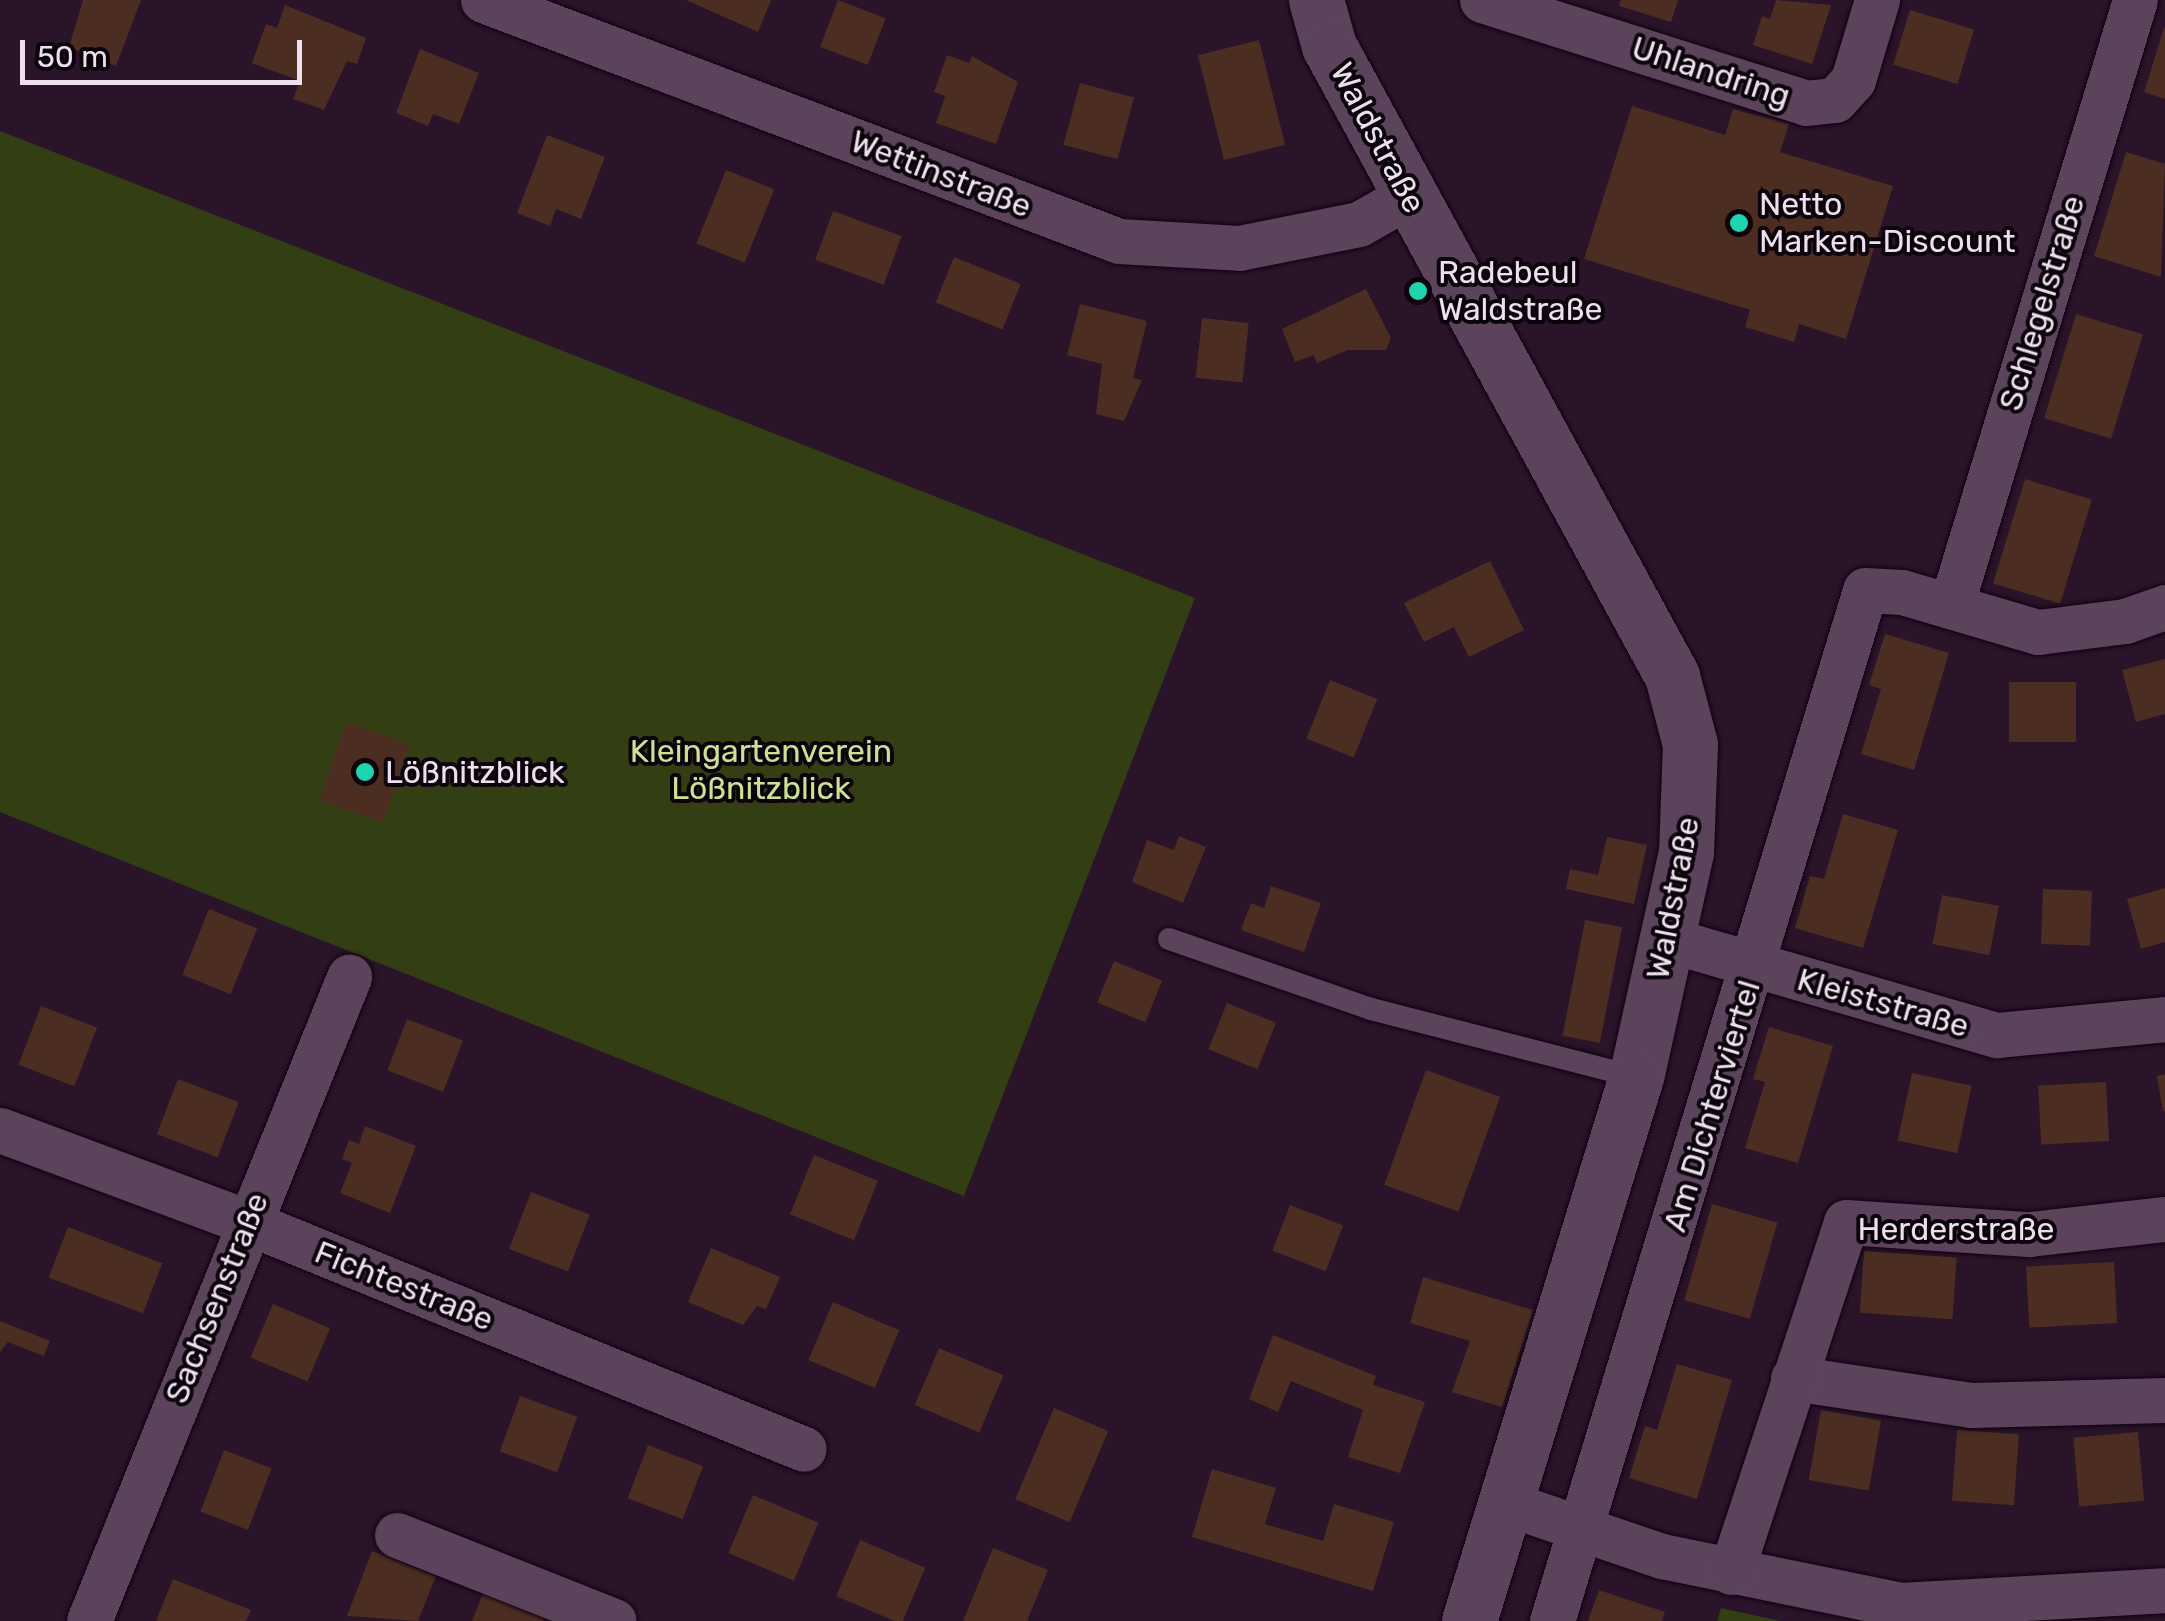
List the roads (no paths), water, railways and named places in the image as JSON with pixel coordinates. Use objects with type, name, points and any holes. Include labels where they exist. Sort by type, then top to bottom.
[{"type":"street","name":"Wettinstraße","points":[[483,0],[1118,242],[1240,248],[1359,224],[1408,196]]},
{"type":"street","name":"Waldstraße","points":[[1316,0],[1329,46],[1672,676],[1690,744],[1692,801],[1636,1076],[1509,1504],[1469,1621]]},
{"type":"street","name":"Uhlandring","points":[[1482,0],[1806,103],[1835,100],[1853,80],[1877,0]]},
{"type":"street","name":"Schlegelstraße","points":[[1951,606],[2135,0]]},
{"type":"street","name":"Am Dichterviertel","points":[[1552,1621],[1755,965],[1866,590],[1951,606]]},
{"type":"street","points":[[1951,606],[2038,632],[2125,621],[2165,607]]},
{"type":"street","name":"Kleiststraße","points":[[1666,938],[1997,1035],[2165,1019]]},
{"type":"street","name":"Sachsenstraße","points":[[89,1621],[247,1222],[350,977]]},
{"type":"street","name":"Fichtestraße","points":[[0,1130],[247,1222],[804,1449]]},
{"type":"street","name":"Herderstraße","points":[[1794,1378],[1846,1222],[2028,1234],[2165,1219]]},
{"type":"street","points":[[1731,1572],[1794,1378],[1971,1405],[2165,1400]]},
{"type":"street","points":[[1509,1504],[1731,1572],[1900,1605],[2165,1590]]},
{"type":"street","points":[[397,1535],[614,1621]]},
{"type":"lane","points":[[1169,939],[1371,1009],[1636,1076]]},
{"type":"place","name":"Netto Marken-Discount","points":[[1739,223]]},
{"type":"place","name":"Radebeul Waldstraße","points":[[1418,291]]},
{"type":"place","name":"Lößnitzblick","points":[[365,772]]},
{"type":"park label","name":"Kleingartenverein Lößnitzblick","points":[[761,770]]}]
